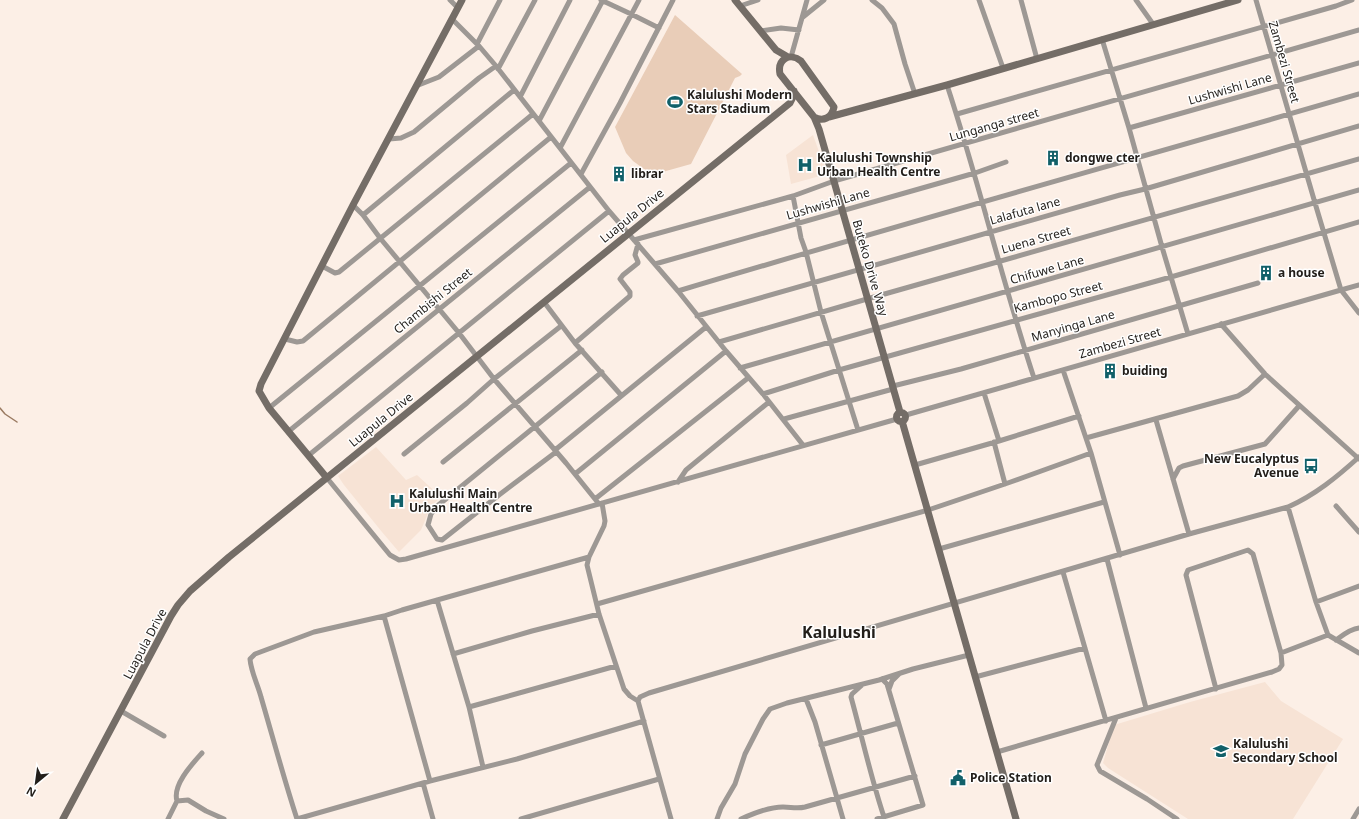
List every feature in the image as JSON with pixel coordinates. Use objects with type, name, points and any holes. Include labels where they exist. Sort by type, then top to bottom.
[{"type":"street","points":[[450,0],[458,8]]},
{"type":"street","points":[[327,478],[270,408],[259,391],[261,384],[353,205],[462,0]]},
{"type":"street","points":[[416,86],[439,77],[478,45],[500,0]]},
{"type":"street","points":[[389,139],[401,138],[414,132],[479,78],[497,68],[535,0]]},
{"type":"street","points":[[520,97],[570,0]]},
{"type":"street","points":[[539,121],[602,0],[659,28]]},
{"type":"street","points":[[560,148],[639,0]]},
{"type":"street","points":[[581,174],[673,0]]},
{"type":"street","points":[[758,0],[738,3],[776,50],[790,57],[796,58],[801,62],[834,107],[848,112]]},
{"type":"street","points":[[780,66],[784,60],[790,57],[807,0]]},
{"type":"street","points":[[802,17],[824,0]]},
{"type":"street","points":[[872,0],[882,8],[894,24],[915,94]]},
{"type":"street","points":[[980,0],[1003,68]]},
{"type":"street","points":[[1021,0],[1037,58]]},
{"type":"street","points":[[1136,0],[1153,24]]},
{"type":"street","points":[[814,117],[818,119],[826,118],[948,85],[1102,40],[1214,3],[1238,0]]},
{"type":"street","name":"Zambezi Street","points":[[1256,0],[1341,290]]},
{"type":"street","points":[[957,114],[1264,25],[1336,6],[1352,0]]},
{"type":"street","points":[[452,19],[478,45],[497,68],[581,174],[609,212],[678,291],[748,378],[770,402],[803,445]]},
{"type":"street","points":[[760,31],[781,28],[799,30]]},
{"type":"street","name":"Lunganga street","points":[[636,242],[793,196],[834,181],[1359,30]]},
{"type":"street","points":[[1102,40],[1129,128],[1145,189],[1188,334]]},
{"type":"street","name":"Buteko Drive Way","points":[[776,50],[780,66],[780,74],[814,117],[819,129],[858,270],[1016,819]]},
{"type":"street","name":"Lushwishi Lane","points":[[1129,128],[1359,63]]},
{"type":"street","points":[[948,85],[1034,378]]},
{"type":"street","points":[[363,215],[514,90]]},
{"type":"street","points":[[794,91],[790,103],[803,103]]},
{"type":"street","points":[[678,291],[806,252],[1359,94]]},
{"type":"street","name":"Luapula Drive","points":[[63,819],[178,605],[203,580],[628,233],[790,103]]},
{"type":"street","points":[[819,129],[820,122],[833,112],[834,107]]},
{"type":"street","points":[[322,266],[337,273],[533,114]]},
{"type":"street","name":"Lalafuta lane","points":[[697,316],[1145,189],[1359,126]]},
{"type":"street","points":[[285,338],[298,342],[303,341],[551,137]]},
{"type":"street","name":"Luena Street","points":[[719,342],[1359,159]]},
{"type":"street","name":"Lushwishi Lane","points":[[655,264],[975,173],[1006,162]]},
{"type":"street","points":[[270,408],[571,163]]},
{"type":"street","name":"Chambishi Street","points":[[289,431],[590,187]]},
{"type":"street","name":"Chifuwe Lane","points":[[740,368],[1359,190]]},
{"type":"street","points":[[793,196],[798,223],[821,312],[858,430]]},
{"type":"street","points":[[353,205],[363,215],[380,238],[459,333],[494,379],[600,504],[605,521],[604,526],[589,557],[587,565],[600,614],[626,693],[638,701],[671,819]]},
{"type":"street","points":[[309,455],[609,212]]},
{"type":"street","name":"Kambopo Street","points":[[762,394],[839,370],[1016,319],[1171,277],[1359,222]]},
{"type":"street","points":[[575,343],[630,296],[630,292],[620,280],[623,275],[638,263],[635,255],[636,242]]},
{"type":"street","name":"Manyinga Lane","points":[[784,420],[1258,283]]},
{"type":"street","name":"Zambezi Street","points":[[327,478],[394,558],[406,560],[1359,285]]},
{"type":"street","points":[[1341,290],[1359,313]]},
{"type":"street","points":[[544,302],[575,343],[621,395]]},
{"type":"street","points":[[638,701],[640,697],[649,693],[1189,534],[1288,507],[1304,500],[1320,490],[1359,458],[1299,406],[1265,374],[1220,324]]},
{"type":"street","points":[[404,454],[494,379],[561,326]]},
{"type":"street","points":[[438,550],[438,542],[440,540],[442,540],[555,451],[621,395],[706,327]]},
{"type":"street","points":[[443,462],[582,350]]},
{"type":"street","points":[[575,474],[726,351]]},
{"type":"street","points":[[1063,370],[1091,453],[1120,555]]},
{"type":"street","points":[[440,540],[428,525],[429,518],[433,510],[602,372]]},
{"type":"street","points":[[1086,438],[1156,420],[1238,396],[1248,390],[1265,374]]},
{"type":"street","points":[[595,499],[748,378]]},
{"type":"street","points":[[984,392],[1005,484]]},
{"type":"street","points":[[678,482],[686,470],[770,402]]},
{"type":"street","points":[[1173,479],[1179,468],[1183,466],[1265,444],[1299,406]]},
{"type":"street","points":[[915,465],[1079,416]]},
{"type":"street","points":[[1156,420],[1189,534]]},
{"type":"street","points":[[597,604],[928,510],[1091,453]]},
{"type":"street","points":[[939,549],[1104,502]]},
{"type":"street","points":[[1336,506],[1359,532]]},
{"type":"street","points":[[1288,507],[1316,602],[1328,635],[1359,653]]},
{"type":"street","points":[[997,752],[1146,708],[1216,689],[1276,671],[1282,665],[1281,653],[1253,554],[1248,550],[1188,570],[1186,575],[1216,689]]},
{"type":"street","points":[[589,557],[384,616],[314,632],[255,654],[250,659],[251,666],[297,819],[430,781],[517,759],[644,721]]},
{"type":"street","points":[[1107,559],[1146,708]]},
{"type":"street","points":[[1063,572],[1106,721]]},
{"type":"street","points":[[1316,602],[1359,586]]},
{"type":"street","points":[[437,600],[469,707],[483,767]]},
{"type":"street","points":[[453,654],[532,631],[600,614]]},
{"type":"street","points":[[384,616],[430,781]]},
{"type":"street","points":[[1336,640],[1348,632],[1359,628]]},
{"type":"street","points":[[1281,653],[1328,635]]},
{"type":"street","points":[[975,677],[1085,648]]},
{"type":"street","points":[[717,819],[721,808],[735,784],[745,754],[770,709],[787,703],[969,655]]},
{"type":"street","points":[[469,707],[616,666]]},
{"type":"street","points":[[889,689],[892,682],[900,673]]},
{"type":"street","points":[[877,819],[923,805],[889,689],[887,684],[882,679]]},
{"type":"street","points":[[863,684],[851,696],[874,788],[884,817]]},
{"type":"street","points":[[806,699],[843,819]]},
{"type":"street","points":[[121,711],[164,736]]},
{"type":"street","points":[[1116,718],[1097,765],[1100,771],[1147,798],[1177,819]]},
{"type":"street","points":[[821,745],[898,723]]},
{"type":"street","points":[[168,819],[178,801],[176,798],[177,792],[183,776],[190,765],[202,753]]},
{"type":"street","points":[[741,819],[767,809],[784,807],[798,809],[915,776]]},
{"type":"street","points":[[521,819],[659,779]]},
{"type":"street","points":[[423,783],[433,819]]},
{"type":"street","points":[[178,801],[188,800],[224,819]]},
{"type":"street","points":[[1353,819],[1359,809]]},
{"type":"shaded area","name":"Kalulushi Modern Stars Stadium","points":[[675,15],[742,74],[735,78],[691,164],[659,173],[644,169],[633,161],[626,153],[615,127]]},
{"type":"shaded area","name":"Kalulushi Township Urban Health Centre","points":[[813,135],[827,174],[791,184],[786,155]]},
{"type":"shaded area","name":"Kalulushi Main Urban Health Centre","points":[[376,447],[406,480],[417,475],[441,497],[431,506],[421,530],[399,552],[338,476]]},
{"type":"shaded area","name":"Kalulushi Secondary School","points":[[1265,682],[1281,701],[1343,739],[1293,819],[1188,819],[1108,768],[1103,763],[1114,725],[1190,702]]},
{"type":"waterway","points":[[0,408],[5,414],[17,422]]},
{"type":"place","name":"Kalulushi Modern Stars Stadium","points":[[675,102]]},
{"type":"place","name":"dongwe cter","points":[[1053,158]]},
{"type":"place","name":"Kalulushi Township Urban Health Centre","points":[[805,165]]},
{"type":"place","name":"librar","points":[[619,174]]},
{"type":"place","name":"a house","points":[[1266,273]]},
{"type":"place","name":"buiding","points":[[1110,371]]},
{"type":"place","name":"New Eucalyptus Avenue","points":[[1311,466]]},
{"type":"place","name":"Kalulushi Main Urban Health Centre","points":[[397,501]]},
{"type":"place","name":"Kalulushi Secondary School","points":[[1221,751]]},
{"type":"place","name":"Police Station","points":[[958,778]]},
{"type":"district","name":"Kalulushi","points":[[839,632]]}]
